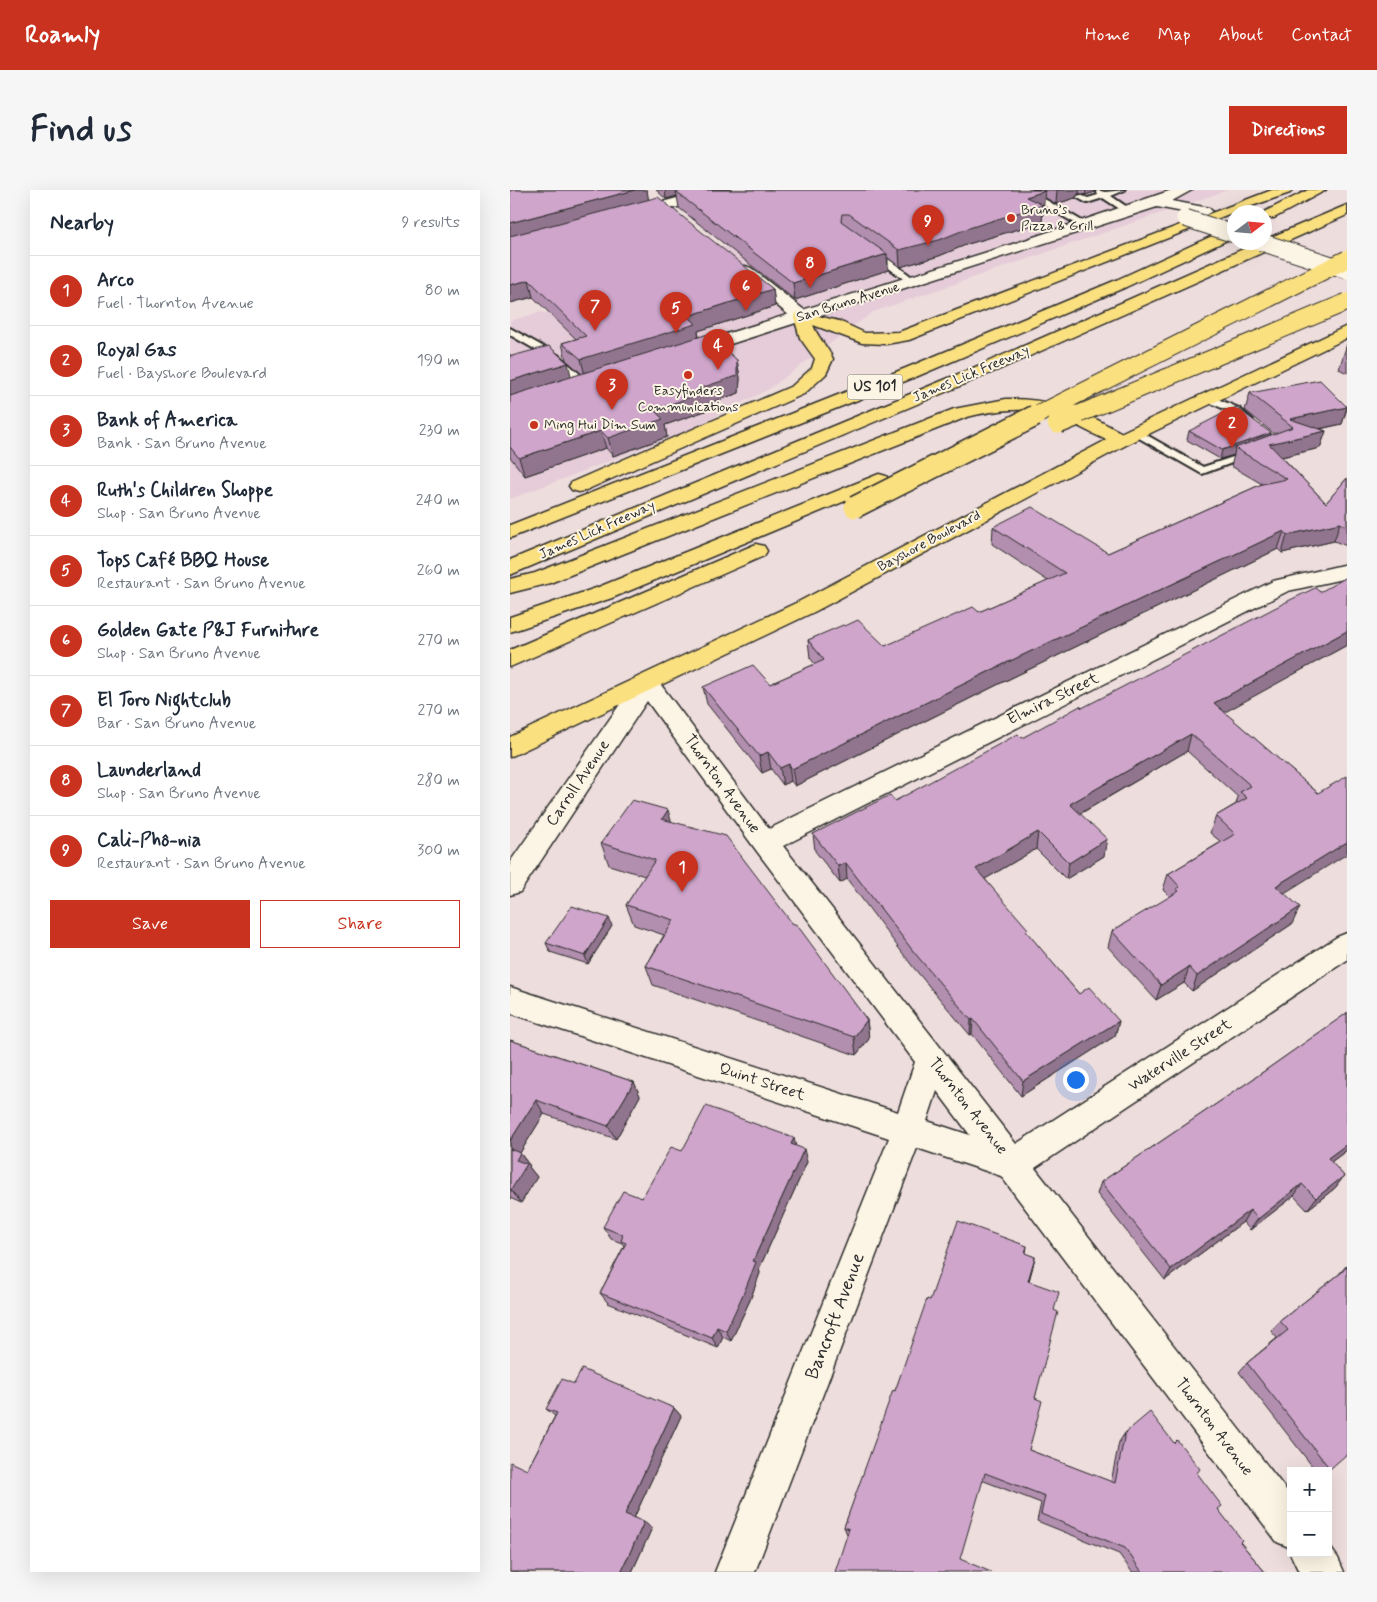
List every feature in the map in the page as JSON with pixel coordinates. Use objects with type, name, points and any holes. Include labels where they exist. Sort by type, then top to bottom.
[{"type":"main road","points":[[802,317],[833,325],[862,338],[886,339],[903,336],[1286,190]]},
{"type":"main road","points":[[1272,213],[1319,190]]},
{"type":"main road","name":"James Lick Freeway","points":[[510,568],[662,501],[941,388],[1347,209]]},
{"type":"main road","name":"James Lick Freeway","points":[[510,532],[920,369],[1227,236]]},
{"type":"main road","points":[[855,507],[1347,258]]},
{"type":"main road","points":[[510,625],[604,593],[879,480],[1256,308],[1347,264]]},
{"type":"main road","points":[[879,480],[1086,407],[1347,295]]},
{"type":"main road","points":[[510,659],[855,507],[1287,329],[1347,302]]},
{"type":"main road","points":[[510,519],[635,461],[727,423],[798,390],[820,370],[824,359],[820,350],[810,338],[802,317]]},
{"type":"main road","name":"Bayshore Boulevard","points":[[510,748],[808,606],[1129,436],[1347,331]]},
{"type":"main road","points":[[510,586],[542,578],[961,413],[986,406],[1026,404],[1061,410],[1129,436]]},
{"type":"street","points":[[621,218],[669,211],[723,190]]},
{"type":"street","points":[[1131,190],[1156,202],[1172,214],[1227,231]]},
{"type":"street","name":"San Bruno Avenue","points":[[667,358],[913,282],[1156,202],[1185,190]]},
{"type":"street","points":[[649,194],[669,211]]},
{"type":"street","points":[[1156,202],[1189,207],[1227,219]]},
{"type":"street","points":[[1272,234],[1347,258]]},
{"type":"street","points":[[1272,246],[1347,270]]},
{"type":"street","points":[[733,262],[802,317]]},
{"type":"street","points":[[566,390],[603,378]]},
{"type":"street","name":"Elmira Street","points":[[765,843],[1281,586],[1347,571]]},
{"type":"street","name":"Thornton Avenue","points":[[647,682],[765,843],[932,1058],[1287,1523]]},
{"type":"street","name":"Carroll Avenue","points":[[510,884],[647,682]]},
{"type":"street","name":"Waterville Street","points":[[1013,1164],[1347,945]]},
{"type":"street","name":"Quint Street","points":[[510,1000],[1013,1164]]},
{"type":"street","name":"Bancroft Avenue","points":[[735,1572],[908,1130],[932,1058]]},
{"type":"street","points":[[1313,1557],[1324,1572]]},
{"type":"lane","points":[[1037,190],[1037,198],[1085,225]]},
{"type":"lane","points":[[1096,190],[1129,211]]},
{"type":"lane","points":[[1082,201],[1122,190]]},
{"type":"lane","points":[[1060,211],[1069,208]]},
{"type":"lane","points":[[862,244],[913,282]]},
{"type":"lane","points":[[510,331],[555,357],[585,384]]},
{"type":"lane","points":[[1208,398],[1235,410],[1260,428]]},
{"type":"lane","points":[[1129,436],[1202,471],[1264,450]]},
{"type":"shaded area","points":[[906,190],[1228,190],[873,312],[769,389],[683,433],[510,499],[510,321],[540,312],[551,314],[698,255],[820,219]]},
{"type":"building","points":[[510,190],[635,190],[510,223]]},
{"type":"building","points":[[684,190],[1045,191],[1026,197],[1043,205],[969,228],[939,240],[899,250],[849,214],[842,214],[841,221],[887,254],[793,283],[676,192]]},
{"type":"building","points":[[658,197],[773,289],[688,316],[696,324],[581,359],[562,343],[586,336],[529,280],[510,285],[510,236]]},
{"type":"building","points":[[708,334],[737,360],[737,376],[701,388],[705,392],[654,410],[663,419],[608,438],[601,431],[519,458],[510,447],[510,396]]},
{"type":"building","points":[[549,346],[568,363],[510,381],[510,354],[512,356]]},
{"type":"building","points":[[1320,380],[1347,407],[1290,419],[1326,431],[1269,444],[1326,503],[1347,478],[1347,526],[1340,523],[1287,535],[1284,531],[1004,664],[792,769],[789,764],[780,768],[768,752],[759,756],[703,687],[753,665],[770,684],[824,660],[808,640],[858,620],[885,646],[973,607],[979,612],[1065,573],[993,527],[1032,507],[1108,553],[1262,484],[1287,479],[1235,448],[1293,427],[1250,393]]},
{"type":"building","points":[[1236,407],[1271,433],[1222,450],[1189,431]]},
{"type":"building","points":[[1347,577],[1347,631],[1214,703],[1318,793],[1347,776],[1347,842],[1276,886],[1300,907],[1197,976],[1189,967],[1161,985],[1112,931],[1179,891],[1176,889],[1180,887],[1168,874],[1235,834],[1216,816],[1247,798],[1240,792],[1251,786],[1191,734],[1070,804],[1107,839],[1069,863],[1038,832],[976,869],[1028,929],[1026,931],[1079,994],[1089,987],[1119,1021],[1023,1081],[973,1019],[971,1020],[913,951],[846,863],[838,866],[813,834],[890,795],[895,801],[1018,734],[1022,738],[1080,706],[1082,708],[1290,600],[1315,588],[1320,592]]},
{"type":"building","points":[[632,800],[668,810],[662,819],[726,836],[792,923],[797,925],[867,1020],[854,1037],[646,966],[674,920],[626,905],[655,860],[601,843]]},
{"type":"building","points":[[572,906],[609,918],[585,956],[546,943]]},
{"type":"building","points":[[1347,1013],[1347,1144],[1328,1158],[1344,1176],[1316,1198],[1302,1184],[1258,1219],[1250,1210],[1171,1269],[1101,1182]]},
{"type":"building","points":[[510,1040],[634,1082],[608,1126],[536,1100],[510,1141]]},
{"type":"building","points":[[706,1106],[794,1138],[791,1144],[804,1149],[753,1261],[756,1262],[726,1331],[717,1327],[712,1338],[600,1293],[626,1243],[621,1241],[623,1235],[603,1227],[623,1191],[642,1198],[671,1147],[682,1151]]},
{"type":"building","points":[[510,1149],[520,1153],[516,1160],[527,1164],[511,1190],[510,1190]]},
{"type":"building","points":[[958,1221],[1027,1246],[1025,1253],[1035,1257],[1028,1281],[1059,1292],[1054,1310],[1058,1312],[1035,1398],[1042,1401],[1029,1450],[1115,1483],[1125,1433],[1150,1412],[1174,1443],[1177,1440],[1200,1469],[1197,1473],[1222,1506],[1218,1509],[1242,1540],[1240,1542],[1265,1572],[1142,1572],[1125,1548],[1041,1514],[1045,1496],[985,1473],[960,1559],[991,1572],[835,1572],[849,1529],[844,1527],[893,1390],[895,1391],[927,1299],[930,1300]]},
{"type":"building","points":[[1347,1266],[1347,1454],[1332,1467],[1328,1467],[1247,1363],[1288,1330],[1280,1321]]},
{"type":"building","points":[[582,1369],[674,1408],[625,1514],[644,1522],[621,1572],[510,1572],[510,1462],[527,1470],[557,1413],[546,1409],[562,1379],[574,1384]]},
{"type":"place","name":"Bruno’s Pizza & Grill","points":[[1011,218]]},
{"type":"place","name":"Cali-Phô-nia","points":[[928,246]]},
{"type":"place","name":"Launderland","points":[[810,288]]},
{"type":"place","name":"Golden Gate P&J Furniture","points":[[746,311]]},
{"type":"place","name":"El Toro Nightclub","points":[[595,331]]},
{"type":"place","name":"Tops Café BBQ House","points":[[676,333]]},
{"type":"place","name":"Ruth's Children Shoppe","points":[[718,370]]},
{"type":"place","name":"Easyfinders Communications","points":[[688,375]]},
{"type":"place","name":"Bank of America","points":[[612,410]]},
{"type":"place","name":"Ming Hui Dim Sum","points":[[534,425]]},
{"type":"place","name":"Royal Gas","points":[[1232,448]]},
{"type":"place","name":"Arco","points":[[682,892]]}]
